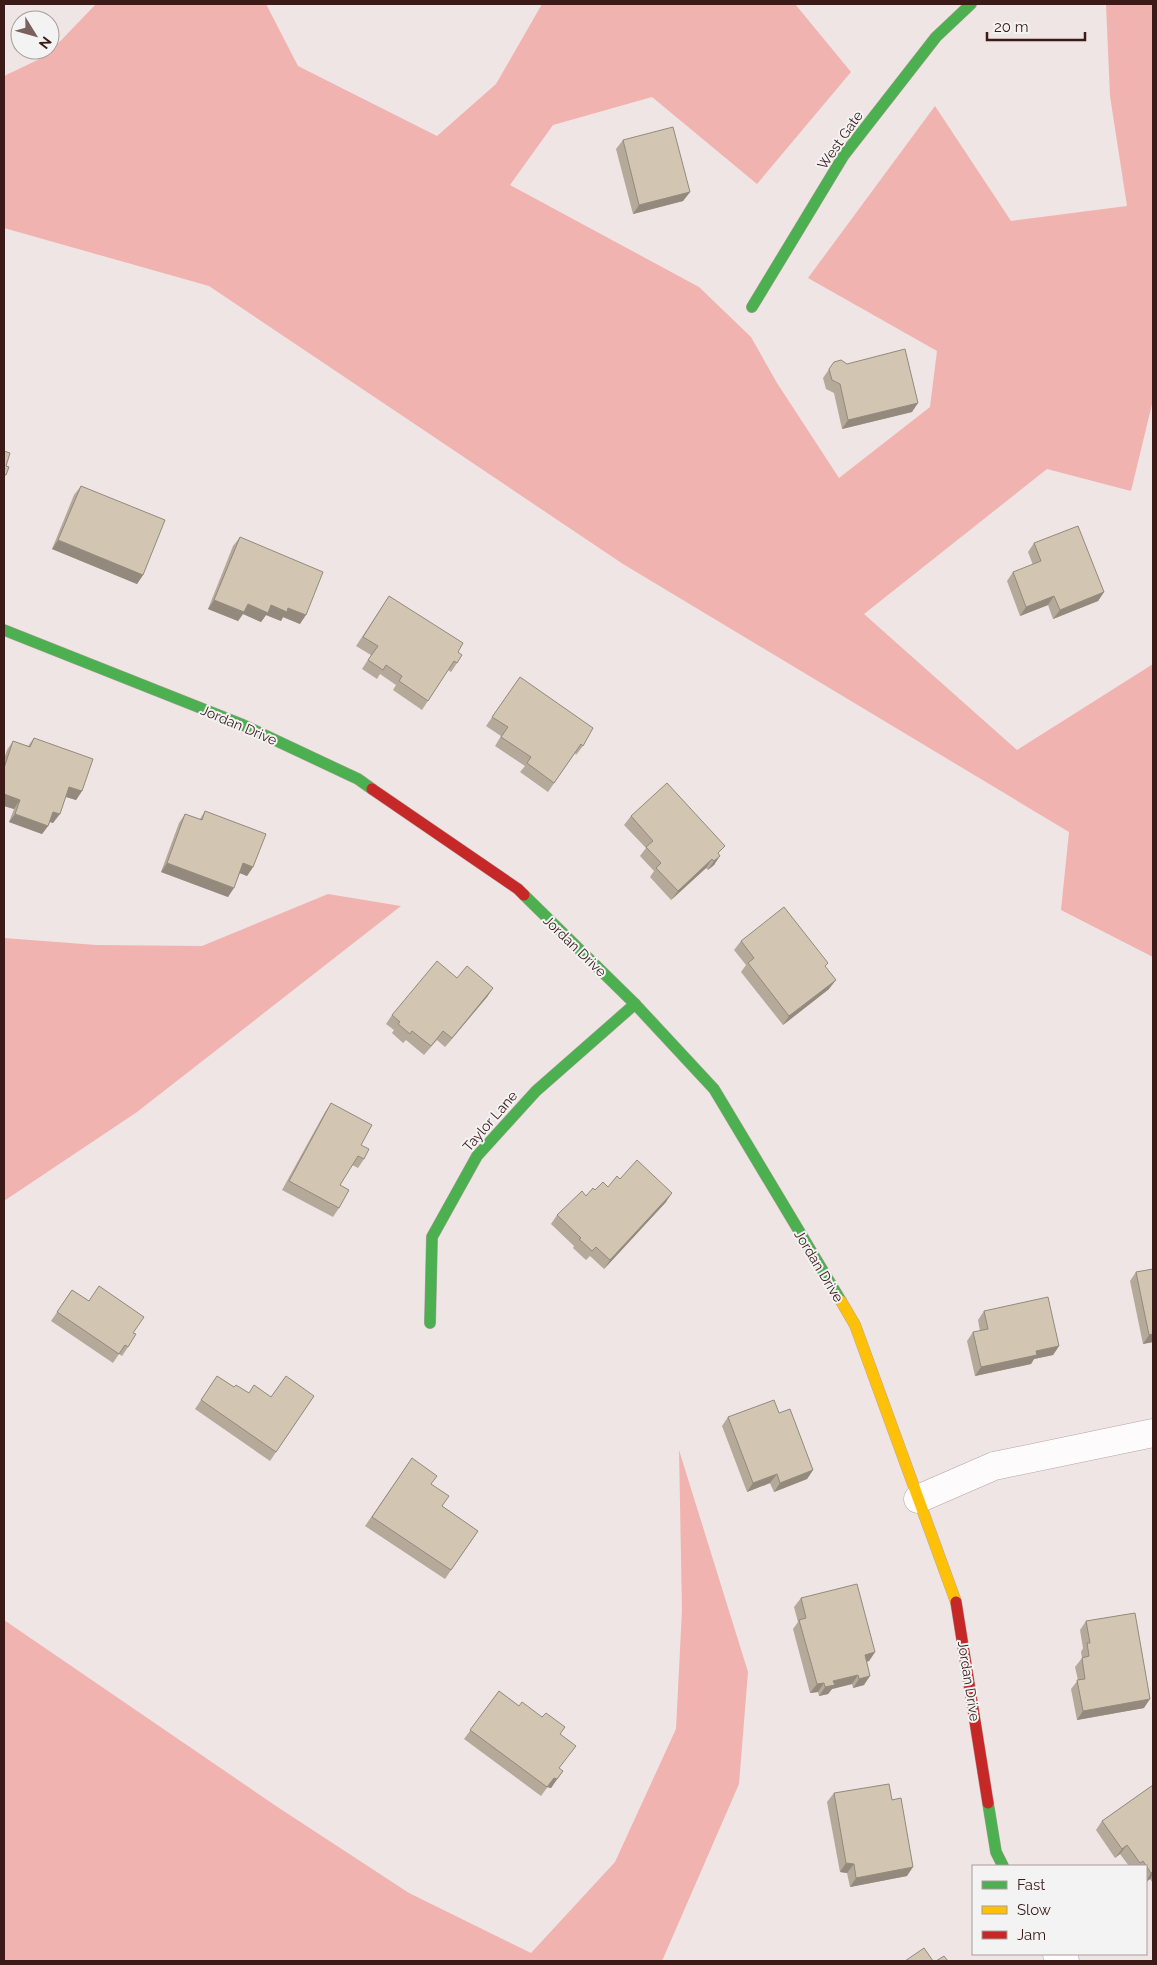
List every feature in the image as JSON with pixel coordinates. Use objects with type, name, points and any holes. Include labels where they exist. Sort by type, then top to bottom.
[{"type":"street","name":"West Gate","points":[[752,308],[844,155],[936,38],[971,4]]},
{"type":"street","name":"Jordan Drive","points":[[4,630],[241,724],[358,779],[518,889],[635,1004],[714,1089],[855,1326],[956,1601],[996,1852],[1002,1865]]},
{"type":"street","name":"Taylor Lane","points":[[430,1323],[432,1237],[478,1156],[536,1091],[635,1004]]},
{"type":"street","points":[[918,1499],[994,1466],[1153,1433]]},
{"type":"shaded area","points":[[96,4],[266,4],[298,66],[437,136],[496,84],[542,4],[795,4],[851,72],[757,184],[652,97],[553,125],[510,185],[699,287],[751,337],[777,383],[839,478],[930,407],[937,351],[808,278],[935,106],[1011,221],[1127,206],[1110,96],[1106,4],[1153,4],[1153,400],[1131,491],[1047,469],[864,614],[1017,750],[1153,664],[1153,957],[1061,910],[1069,832],[623,564],[209,286],[4,228],[4,76],[38,60],[60,60],[60,41]]},
{"type":"shaded area","points":[[328,894],[401,906],[137,1112],[4,1201],[4,938],[96,945],[202,946]]},
{"type":"shaded area","points":[[679,1450],[748,1672],[739,1784],[662,1961],[4,1961],[4,1620],[279,1808],[409,1893],[531,1953],[615,1862],[676,1729],[682,1610]]},
{"type":"building","points":[[673,127],[690,192],[639,205],[623,140]]},
{"type":"building","points":[[905,349],[918,403],[848,420],[840,384],[832,380],[829,369],[834,362],[841,360],[847,364]]},
{"type":"building","points":[[4,451],[10,453],[6,466],[9,467],[6,475],[4,475]]},
{"type":"building","points":[[81,486],[165,520],[143,575],[58,540]]},
{"type":"building","points":[[1078,526],[1104,592],[1060,610],[1054,596],[1026,607],[1013,572],[1041,561],[1034,543]]},
{"type":"building","points":[[240,537],[323,572],[306,615],[288,608],[287,612],[271,605],[268,613],[248,604],[244,612],[214,600]]},
{"type":"building","points":[[389,596],[463,643],[458,652],[462,655],[457,663],[454,661],[428,701],[399,681],[402,676],[386,665],[383,670],[368,660],[378,646],[363,637]]},
{"type":"building","points":[[520,677],[593,728],[583,746],[581,744],[554,783],[527,763],[531,757],[501,737],[508,727],[492,717]]},
{"type":"building","points":[[34,738],[93,759],[82,791],[69,787],[60,814],[53,812],[48,826],[15,814],[20,800],[4,794],[4,768],[13,741],[30,747]]},
{"type":"building","points":[[667,783],[725,846],[718,853],[720,856],[714,861],[712,859],[678,891],[656,868],[661,863],[646,847],[653,841],[631,816]]},
{"type":"building","points":[[205,811],[266,834],[253,867],[243,863],[234,888],[167,863],[185,814],[202,820]]},
{"type":"building","points":[[784,907],[828,963],[825,966],[836,980],[789,1016],[748,963],[754,958],[741,941]]},
{"type":"building","points":[[437,961],[457,978],[467,966],[493,988],[452,1038],[443,1031],[431,1046],[412,1031],[410,1034],[398,1024],[400,1022],[392,1015]]},
{"type":"building","points":[[331,1103],[372,1125],[361,1145],[369,1149],[364,1159],[358,1156],[340,1185],[349,1190],[339,1208],[289,1181]]},
{"type":"building","points":[[637,1160],[672,1193],[610,1260],[596,1247],[592,1251],[557,1215],[582,1191],[586,1196],[593,1188],[595,1190],[603,1182],[608,1187],[617,1176],[620,1179]]},
{"type":"building","points":[[1153,1269],[1153,1334],[1149,1335],[1136,1272]]},
{"type":"building","points":[[99,1286],[144,1317],[133,1333],[136,1334],[128,1347],[125,1345],[119,1354],[57,1312],[72,1290],[89,1301]]},
{"type":"building","points":[[1048,1297],[1059,1346],[1036,1351],[1037,1355],[981,1367],[973,1332],[988,1329],[984,1311]]},
{"type":"building","points":[[217,1376],[234,1387],[236,1385],[249,1393],[254,1385],[271,1397],[286,1376],[314,1396],[276,1452],[201,1400]]},
{"type":"building","points":[[774,1400],[779,1413],[790,1409],[813,1470],[780,1483],[777,1474],[753,1483],[728,1417]]},
{"type":"building","points":[[412,1458],[437,1476],[431,1484],[449,1496],[442,1506],[478,1531],[451,1570],[372,1517]]},
{"type":"building","points":[[857,1584],[875,1652],[865,1655],[870,1676],[859,1679],[858,1675],[833,1681],[835,1685],[825,1687],[824,1683],[817,1684],[799,1620],[806,1618],[801,1598]]},
{"type":"building","points":[[1135,1613],[1150,1699],[1083,1711],[1077,1680],[1085,1679],[1082,1658],[1089,1656],[1087,1643],[1090,1643],[1086,1621]]},
{"type":"building","points":[[499,1691],[519,1706],[522,1702],[542,1717],[546,1713],[565,1727],[560,1734],[576,1746],[559,1768],[563,1771],[547,1787],[470,1730]]},
{"type":"building","points":[[889,1784],[892,1800],[901,1798],[913,1867],[856,1878],[854,1864],[846,1863],[834,1793]]},
{"type":"building","points":[[1153,1785],[1153,1872],[1151,1873],[1143,1861],[1140,1863],[1127,1845],[1122,1849],[1102,1821]]},
{"type":"building","points":[[924,1948],[933,1961],[905,1961]]},
{"type":"building","points":[[944,1956],[948,1961],[936,1961]]},
{"type":"traffic: fast","points":[[752,307],[844,155],[936,37],[971,4]]},
{"type":"traffic: fast","points":[[4,630],[241,724],[358,779],[372,789]]},
{"type":"traffic: fast","points":[[524,895],[635,1004],[714,1089],[841,1301]]},
{"type":"traffic: fast","points":[[430,1323],[432,1237],[477,1156],[536,1091],[635,1004]]},
{"type":"traffic: fast","points":[[988,1803],[996,1852],[1002,1865]]},
{"type":"traffic: slow","points":[[841,1301],[855,1325],[956,1602]]},
{"type":"traffic: jam","points":[[372,789],[524,895]]},
{"type":"traffic: jam","points":[[956,1602],[988,1803]]}]
